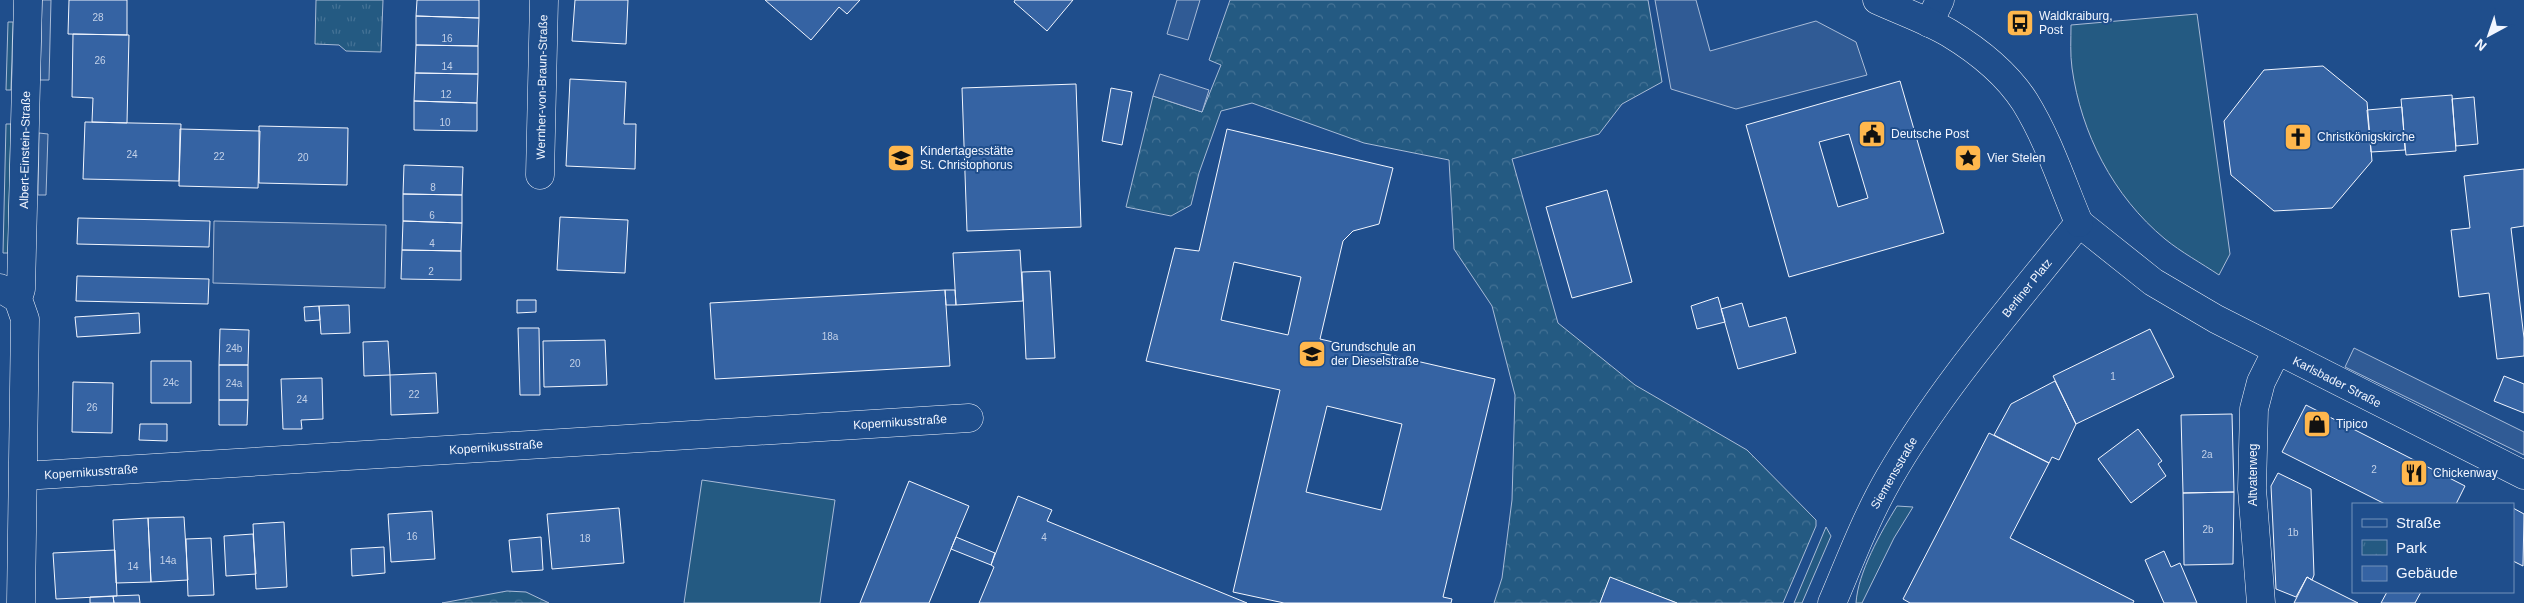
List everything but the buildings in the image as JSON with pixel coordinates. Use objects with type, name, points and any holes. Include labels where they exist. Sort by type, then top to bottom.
[{"type":"street","name":"Albert-Einstein-Straße","points":[[9,293],[21,289],[28,0]]},
{"type":"street","name":"Wernher-von-Braun-Straße","points":[[540,175],[544,0]]},
{"type":"street","points":[[1877,0],[1934,12],[1947,32],[1983,58],[2005,77],[2025,101],[2079,223]]},
{"type":"street","name":"Karlsbader Straße","points":[[2079,223],[2153,282],[2276,352],[2524,475]]},
{"type":"street","name":"Berliner Platz","points":[[1974,354],[2079,223]]},
{"type":"street","points":[[9,293],[25,319],[20,603]]},
{"type":"street","name":"Altvaterweg","points":[[2261,603],[2252,488],[2254,410],[2261,382],[2276,352]]},
{"type":"street","name":"Siemensstraße","points":[[1832,603],[1868,518],[1888,479],[1930,413],[1974,354]]},
{"type":"street","name":"Kopernikusstraße","points":[[23,476],[968,418]]},
{"type":"green space","points":[[316,0],[383,0],[381,52],[346,51],[339,45],[315,44]]},
{"type":"green space","points":[[1230,0],[1648,0],[1662,82],[1622,104],[1599,134],[1512,159],[1558,323],[1635,385],[1747,450],[1816,520],[1816,526],[1783,603],[1677,603],[1610,578],[1600,603],[1494,603],[1502,578],[1512,500],[1515,395],[1492,306],[1454,249],[1449,160],[1364,143],[1252,103],[1221,111],[1199,173],[1191,205],[1171,216],[1126,207],[1153,96],[1202,112],[1221,65],[1209,60]]},
{"type":"green space","points":[[2197,14],[2230,254],[2219,275],[2165,239],[2146,222],[2115,183],[2102,162],[2083,116],[2076,92],[2071,63],[2071,25]]},
{"type":"green space","points":[[8,22],[13,22],[11,90],[6,90]]},
{"type":"green space","points":[[6,124],[11,124],[8,253],[3,253]]},
{"type":"green space","points":[[702,480],[835,500],[820,603],[684,603]]},
{"type":"green space","points":[[1897,506],[1913,507],[1894,538],[1862,603],[1856,603],[1861,578],[1866,566]]},
{"type":"green space","points":[[1826,527],[1831,536],[1802,603],[1794,603]]},
{"type":"green space","points":[[507,591],[526,592],[549,603],[442,603]]},
{"type":"shaded area","points":[[42,0],[51,0],[49,80],[40,80]]},
{"type":"shaded area","points":[[1177,0],[1200,0],[1188,40],[1167,34]]},
{"type":"shaded area","points":[[1655,0],[1696,0],[1710,51],[1816,21],[1856,42],[1867,75],[1736,109],[1671,89]]},
{"type":"shaded area","points":[[1160,74],[1209,90],[1202,112],[1153,96]]},
{"type":"shaded area","points":[[39,133],[48,134],[46,195],[38,195]]},
{"type":"shaded area","points":[[214,221],[386,225],[385,288],[213,283]]},
{"type":"shaded area","points":[[2354,348],[2524,432],[2524,455],[2345,367]]},
{"type":"place","name":"Waldkraiburg, Post","points":[[2020,23]]},
{"type":"place","name":"Deutsche Post","points":[[1872,134]]},
{"type":"place","name":"Christkönigskirche","points":[[2298,137]]},
{"type":"place","name":"Kindertagesstätte St. Christophorus","points":[[901,158]]},
{"type":"place","name":"Vier Stelen","points":[[1968,158]]},
{"type":"place","name":"Grundschule an der Dieselstraße","points":[[1312,354]]},
{"type":"place","name":"Tipico","points":[[2317,424]]},
{"type":"place","name":"Chickenway","points":[[2414,473]]}]
